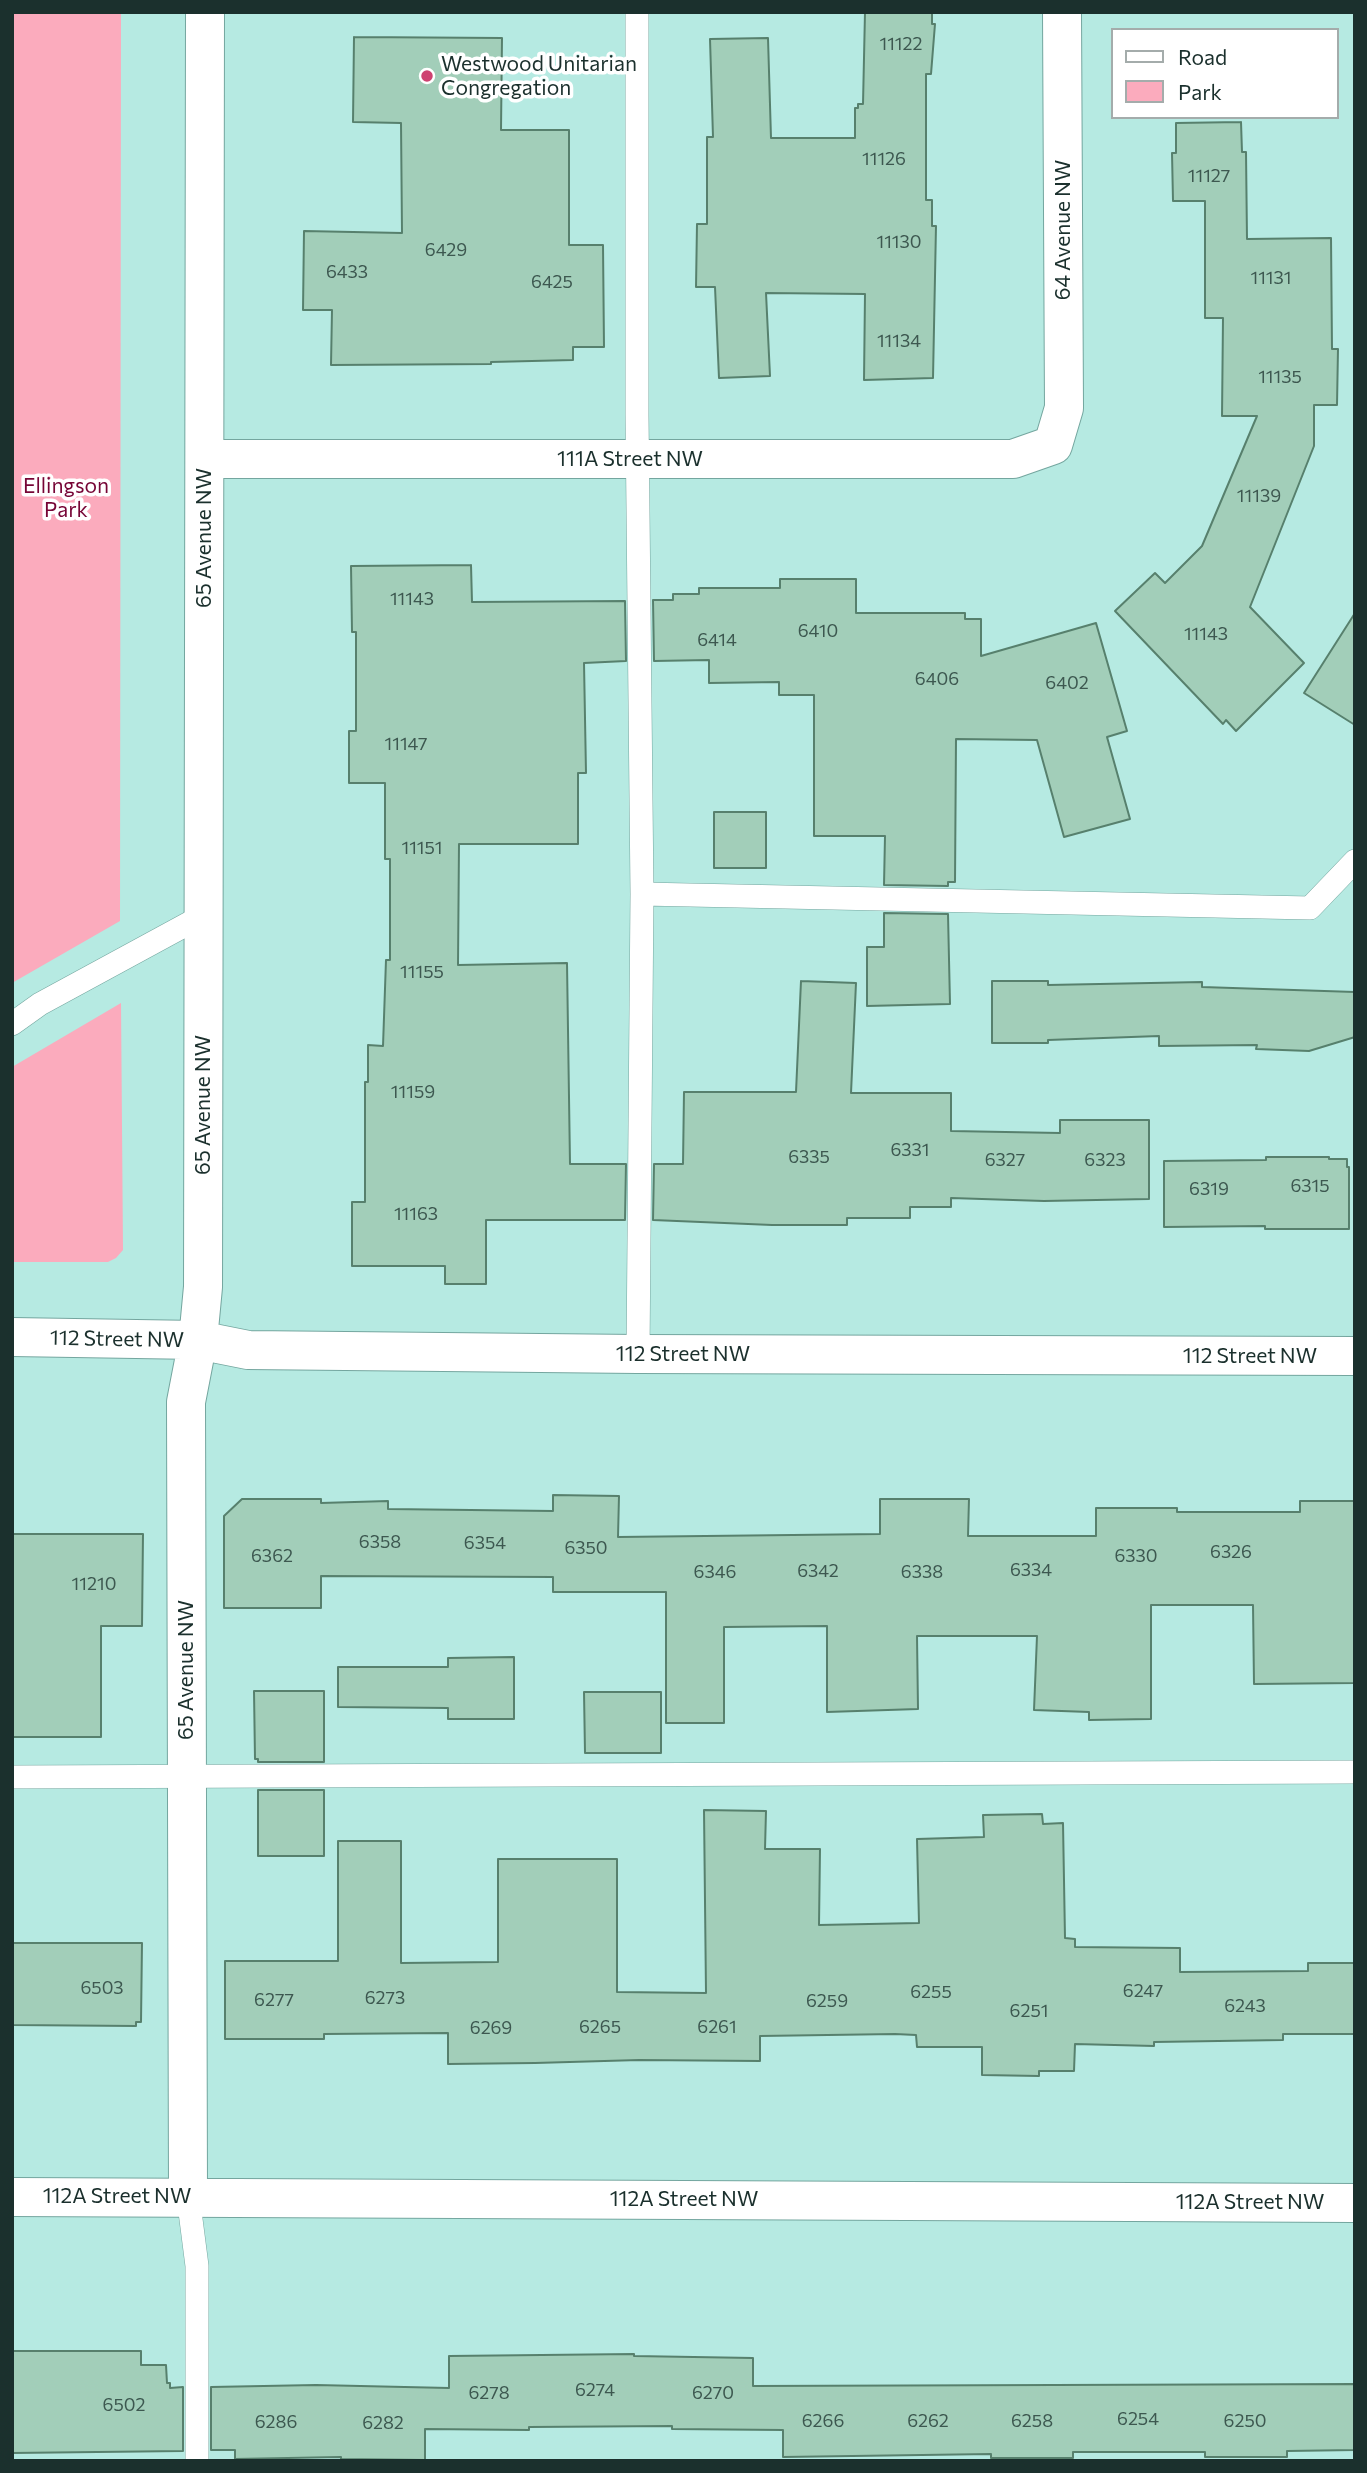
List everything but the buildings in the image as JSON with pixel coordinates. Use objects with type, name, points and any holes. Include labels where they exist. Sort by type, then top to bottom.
[{"type":"street","name":"65 Avenue NW","points":[[188,2196],[186,1402],[198,1340],[203,1287],[205,12]]},
{"type":"street","name":"64 Avenue NW","points":[[1053,445],[1064,408],[1062,12]]},
{"type":"street","name":"111A Street NW","points":[[205,459],[1013,459],[1053,445]]},
{"type":"street","name":"112 Street NW","points":[[12,1338],[198,1340],[248,1350],[1355,1356]]},
{"type":"street","name":"112A Street NW","points":[[12,2197],[1355,2203]]},
{"type":"lane","points":[[637,12],[642,894],[638,1354]]},
{"type":"lane","points":[[642,894],[1310,908],[1355,861]]},
{"type":"lane","points":[[12,1024],[40,1004],[204,915]]},
{"type":"lane","points":[[12,1777],[1355,1772]]},
{"type":"lane","points":[[188,2196],[197,2266],[197,2461]]},
{"type":"green space","name":"Ellingson Park","points":[[12,12],[121,12],[120,921],[12,983]]},
{"type":"green space","points":[[121,1003],[123,1250],[108,1262],[12,1262],[12,1067]]},
{"type":"place","name":"Westwood Unitarian Congregation","points":[[427,76]]}]
